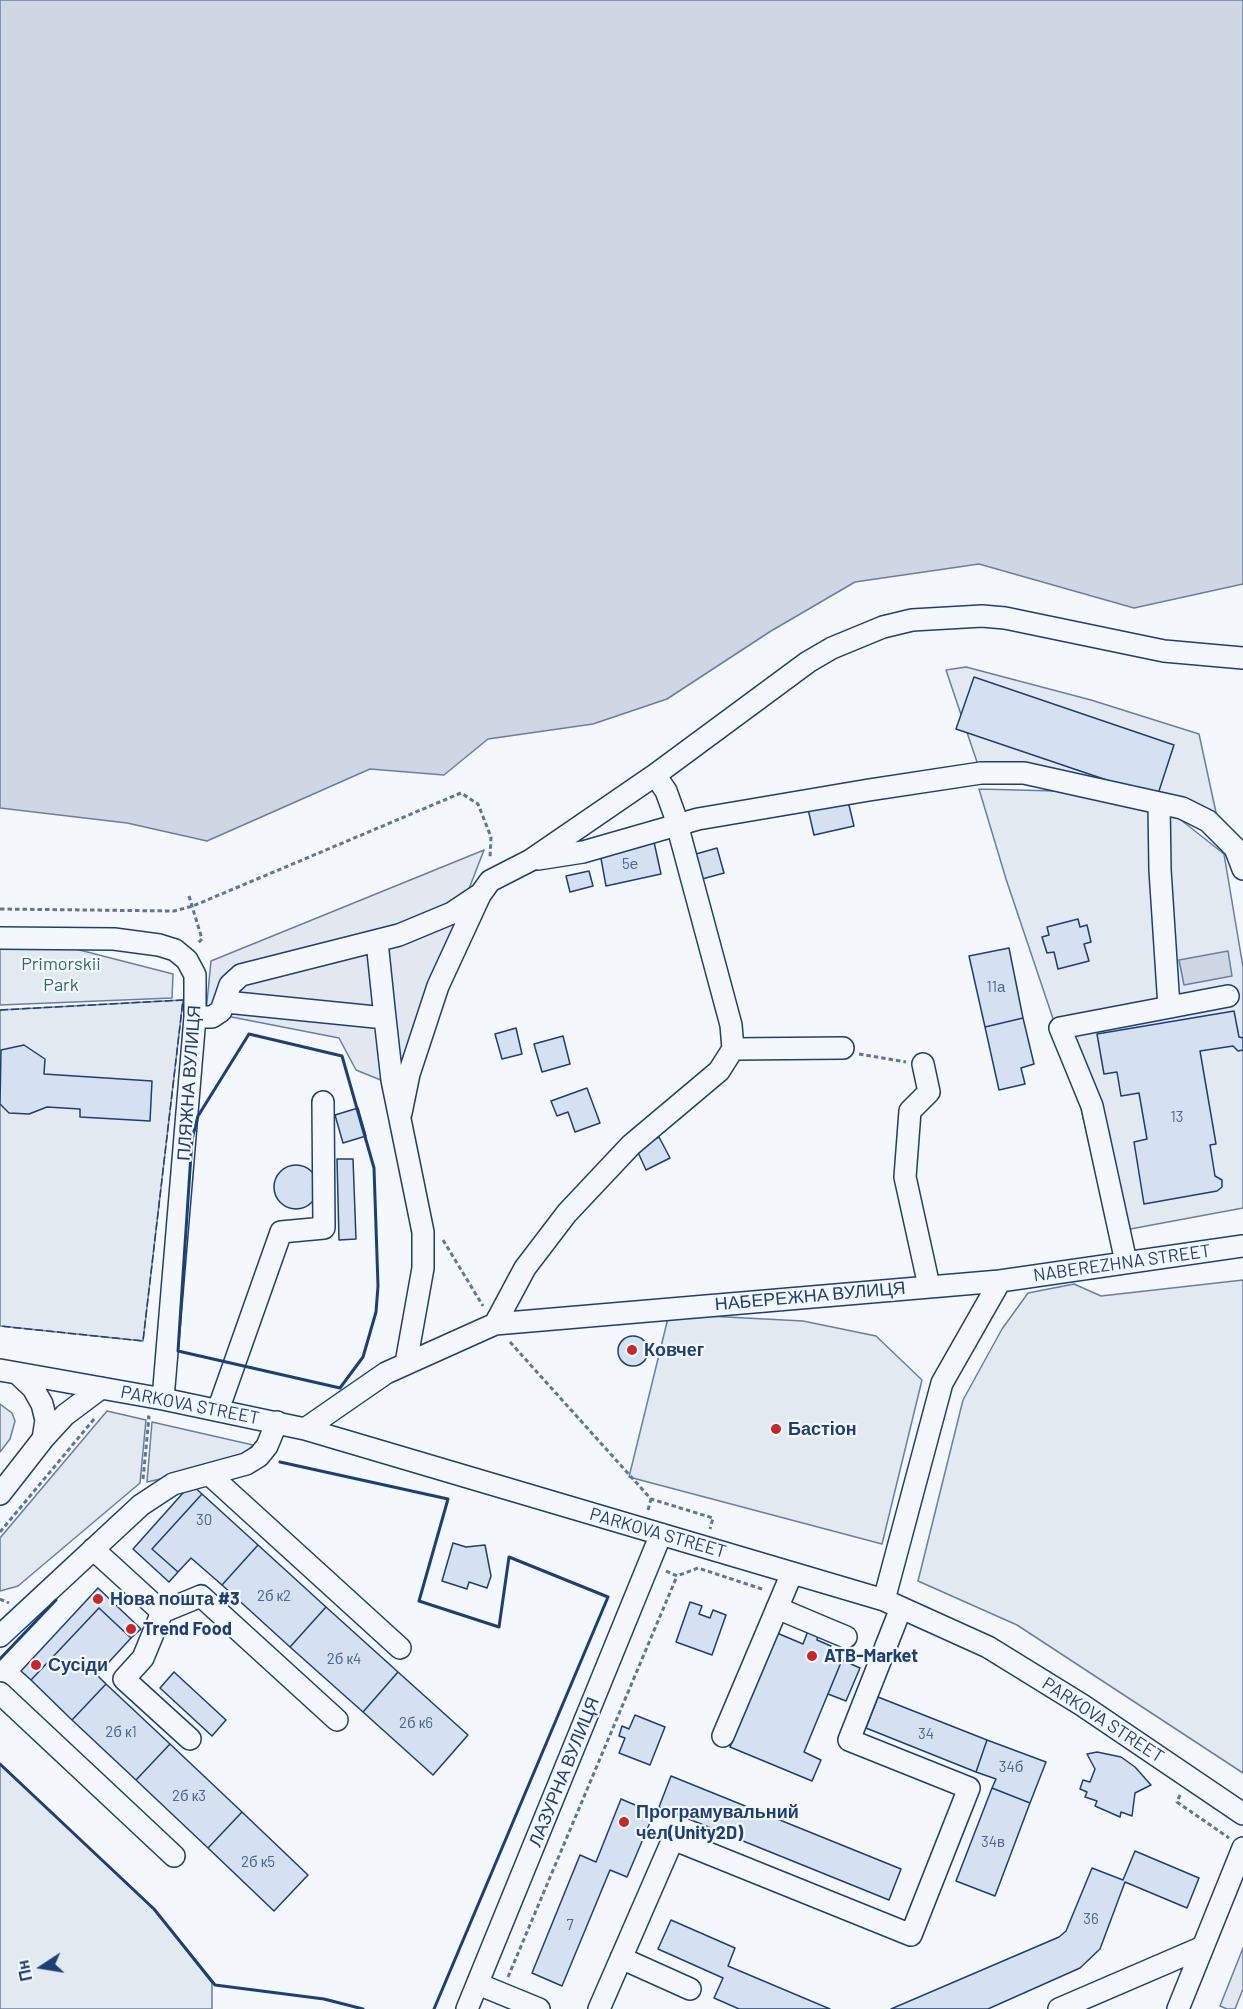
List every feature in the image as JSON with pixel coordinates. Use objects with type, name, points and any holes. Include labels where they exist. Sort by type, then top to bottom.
[{"type":"street","points":[[195,1017],[216,1015],[226,1002],[230,985],[241,975],[377,942],[452,913],[485,888],[531,860],[655,775],[808,662],[832,648],[866,634],[912,620],[982,616],[1005,618],[1164,651],[1243,658]]},
{"type":"street","points":[[531,860],[583,852],[677,825],[869,790],[981,774],[1023,774],[1182,808],[1208,821],[1234,848],[1243,869]]},
{"type":"street","points":[[495,1324],[525,1268],[567,1213],[631,1145],[718,1071],[733,1049],[731,1025],[677,825],[666,791],[655,775]]},
{"type":"street","points":[[1159,803],[1169,1007]]},
{"type":"street","points":[[401,1113],[409,1074],[438,986],[485,888]]},
{"type":"street","name":"ПЛЯЖНА ВУЛИЦЯ","points":[[0,938],[114,939],[176,950],[187,960],[195,975],[195,1017],[164,1399]]},
{"type":"street","points":[[377,942],[392,1080],[401,1113],[423,1232],[420,1288],[406,1363]]},
{"type":"street","points":[[1126,1262],[1092,1106],[1060,1028],[1227,996]]},
{"type":"street","points":[[226,1002],[385,1018]]},
{"type":"street","points":[[733,1049],[843,1048]]},
{"type":"street","points":[[923,1064],[929,1092],[910,1112],[905,1177],[929,1286]]},
{"type":"street","points":[[218,1410],[281,1232],[324,1228],[323,1102]]},
{"type":"street","name":"NABEREZHNA STREET","points":[[1000,1281],[1243,1246]]},
{"type":"street","points":[[599,2009],[673,1839],[911,1935],[969,1788],[849,1740],[893,1604],[942,1383],[1000,1281]]},
{"type":"street","name":"НАБЕРЕЖНА ВУЛИЦЯ","points":[[305,1429],[386,1373],[495,1324],[1000,1281]]},
{"type":"street","points":[[9,1372],[101,1388]]},
{"type":"street","points":[[9,1372],[33,1389],[42,1404],[46,1420],[43,1439]]},
{"type":"street","name":"PARKOVA STREET","points":[[0,1494],[65,1415],[101,1388],[305,1429],[893,1604],[988,1647],[1082,1705],[1243,1814]]},
{"type":"street","points":[[0,1636],[141,1505],[173,1484],[232,1470],[259,1456],[267,1446],[277,1422]]},
{"type":"street","points":[[210,1475],[400,1648]]},
{"type":"street","name":"ЛАЗУРНА ВУЛИЦЯ","points":[[467,2009],[661,1534]]},
{"type":"street","points":[[93,1549],[162,1612]]},
{"type":"street","points":[[723,1736],[792,1573]]},
{"type":"street","points":[[190,1739],[124,1679],[143,1658],[162,1612],[201,1596],[337,1720]]},
{"type":"street","points":[[779,1602],[846,1636]]},
{"type":"street","points":[[0,1693],[174,1856]]},
{"type":"street","points":[[1178,2009],[1243,1848]]},
{"type":"street","points":[[1059,2009],[1203,1947]]},
{"type":"street","points":[[621,1958],[690,1989]]},
{"type":"street","points":[[478,1984],[539,2009]]},
{"type":"path","points":[[0,909],[174,911],[193,906],[461,793],[478,804],[491,837],[485,888]]},
{"type":"path","points":[[189,896],[202,939],[196,945]]},
{"type":"path","points":[[188,942],[196,945],[199,952]]},
{"type":"path","points":[[843,1048],[848,1052],[923,1064]]},
{"type":"path","points":[[442,1236],[495,1324],[651,1499],[714,1518]]},
{"type":"path","points":[[0,1532],[100,1413]]},
{"type":"path","points":[[138,1415],[149,1417],[141,1505]]},
{"type":"path","points":[[501,1994],[677,1576],[698,1568],[779,1602]]},
{"type":"path","points":[[1187,1776],[1177,1802],[1243,1848]]},
{"type":"green space","points":[[966,667],[1091,700],[1199,734],[1217,817],[979,768],[946,670]]},
{"type":"green space","points":[[979,789],[1056,791],[1176,816],[1224,854],[1243,967],[1243,1208],[1109,1233],[1077,1090],[1006,879]]},
{"type":"green space","name":"Primorskii Park","points":[[64,946],[173,974],[172,998],[0,1005],[0,949]]},
{"type":"green space","points":[[183,1000],[143,1341],[0,1326],[0,1010]]},
{"type":"green space","points":[[1243,1280],[1243,1773],[1017,1625],[918,1581],[963,1400],[1002,1329],[1028,1293],[1074,1284],[1101,1296]]},
{"type":"green space","name":"Бастіон","points":[[669,1314],[803,1321],[876,1336],[922,1380],[882,1544],[629,1477]]},
{"type":"green space","points":[[0,1404],[12,1413],[15,1421],[10,1439],[0,1452]]},
{"type":"green space","points":[[107,1411],[146,1420],[140,1483],[18,1586],[0,1591],[0,1538]]},
{"type":"green space","points":[[152,1422],[253,1445],[236,1462],[147,1482]]},
{"type":"green space","points":[[0,1764],[154,1909],[212,1983],[212,2009],[0,2009]]},
{"type":"shaded area","points":[[0,0],[1243,0],[1243,584],[1134,608],[979,564],[855,582],[771,631],[667,699],[593,724],[488,739],[444,775],[370,769],[207,841],[127,823],[0,808]]},
{"type":"shaded area","points":[[484,850],[393,1085],[356,1070],[339,1038],[206,1012],[211,961]]},
{"type":"shaded area","points":[[1228,951],[1232,976],[1184,985],[1179,960]]},
{"type":"shaded area","points":[[1243,1948],[1243,1989],[1235,2009],[1227,2009],[1220,2006]]},
{"type":"building","points":[[974,677],[1174,745],[1157,797],[956,729]]},
{"type":"building","points":[[848,801],[854,826],[814,835],[808,809]]},
{"type":"building","points":[[654,842],[661,874],[606,886],[600,853]]},
{"type":"building","points":[[717,848],[724,873],[695,881],[689,856]]},
{"type":"building","points":[[589,871],[593,886],[570,892],[566,876]]},
{"type":"building","points":[[1078,919],[1080,927],[1087,925],[1091,942],[1084,944],[1089,961],[1058,969],[1054,952],[1047,953],[1042,937],[1049,935],[1047,927]]},
{"type":"building","points":[[1009,948],[1023,1018],[985,1027],[969,956]]},
{"type":"building","points":[[1234,1011],[1239,1037],[1243,1038],[1243,1050],[1238,1051],[1233,1046],[1200,1051],[1216,1144],[1210,1145],[1215,1176],[1222,1180],[1222,1187],[1217,1191],[1144,1204],[1134,1142],[1147,1139],[1139,1093],[1121,1096],[1117,1072],[1104,1074],[1097,1034]]},
{"type":"building","points":[[1023,1018],[1034,1064],[1021,1068],[1025,1084],[999,1090],[985,1027]]},
{"type":"building","points":[[516,1028],[522,1054],[502,1059],[495,1034]]},
{"type":"building","points":[[563,1036],[570,1064],[542,1072],[534,1044]]},
{"type":"building","points":[[24,1045],[45,1059],[44,1074],[152,1081],[150,1121],[80,1117],[80,1109],[47,1107],[29,1114],[9,1113],[0,1104],[1,1050]]},
{"type":"building","points":[[587,1088],[600,1123],[575,1132],[568,1112],[557,1116],[551,1101]]},
{"type":"building","points":[[358,1108],[366,1136],[343,1143],[335,1115]]},
{"type":"building","points":[[659,1137],[670,1158],[646,1170],[636,1148]]},
{"type":"building","points":[[337,1159],[353,1159],[356,1239],[339,1240]]},
{"type":"building","points":[[296,1165],[312,1171],[318,1187],[312,1203],[296,1209],[280,1203],[274,1187],[280,1171]]},
{"type":"building","name":"Ковчег","points":[[633,1336],[644,1340],[648,1351],[644,1362],[633,1366],[622,1362],[618,1351],[622,1340]]},
{"type":"building","points":[[191,1484],[202,1494],[152,1549],[178,1572],[169,1582],[133,1549]]},
{"type":"building","points":[[202,1494],[258,1545],[222,1585],[191,1558],[178,1572],[152,1549]]},
{"type":"building","points":[[453,1543],[466,1547],[485,1545],[491,1576],[487,1588],[469,1582],[467,1589],[442,1581]]},
{"type":"building","points":[[258,1545],[326,1607],[290,1647],[222,1585]]},
{"type":"building","points":[[98,1588],[141,1629],[131,1638],[99,1608],[31,1680],[21,1671]]},
{"type":"building","points":[[690,1602],[702,1606],[699,1614],[710,1618],[713,1610],[726,1615],[712,1655],[676,1642]]},
{"type":"building","points":[[326,1607],[398,1672],[363,1712],[290,1647]]},
{"type":"building","points":[[99,1608],[131,1638],[97,1675],[106,1684],[72,1720],[31,1680]]},
{"type":"building","points":[[808,1631],[818,1635],[817,1640],[831,1646],[828,1654],[842,1660],[804,1752],[821,1760],[812,1781],[730,1747],[777,1633],[803,1644]]},
{"type":"building","points":[[842,1660],[860,1668],[846,1701],[828,1694]]},
{"type":"building","points":[[174,1672],[226,1720],[212,1736],[160,1688]]},
{"type":"building","points":[[398,1672],[468,1735],[433,1775],[363,1712]]},
{"type":"building","points":[[106,1684],[170,1744],[136,1780],[72,1720]]},
{"type":"building","points":[[878,1697],[987,1740],[976,1772],[866,1728]]},
{"type":"building","points":[[635,1715],[665,1727],[650,1765],[619,1753],[625,1738],[619,1736],[622,1726],[629,1729]]},
{"type":"building","points":[[987,1740],[1046,1762],[1030,1803],[992,1788],[996,1779],[976,1772]]},
{"type":"building","points":[[170,1744],[242,1812],[208,1848],[136,1780]]},
{"type":"building","points":[[1097,1752],[1121,1757],[1135,1767],[1151,1785],[1135,1793],[1132,1816],[1121,1812],[1120,1817],[1095,1806],[1097,1801],[1085,1797],[1087,1792],[1080,1789],[1083,1780],[1090,1782],[1095,1769],[1087,1754]]},
{"type":"building","points":[[671,1776],[901,1869],[889,1900],[659,1807]]},
{"type":"building","points":[[992,1788],[1030,1803],[995,1896],[956,1881]]},
{"type":"building","points":[[621,1799],[654,1813],[627,1877],[610,1870],[562,1986],[532,1973],[580,1855],[596,1862]]},
{"type":"building","points":[[242,1812],[308,1875],[274,1911],[208,1848]]},
{"type":"building","points":[[1135,1851],[1199,1878],[1187,1908],[1125,1882],[1100,1949],[1080,1968],[988,2009],[891,2009],[1059,1937],[1066,1931],[1092,1868],[1123,1880]]},
{"type":"building","points":[[671,1920],[735,1948],[728,1966],[830,2009],[739,2009],[714,1998],[723,1978],[658,1949]]},
{"type":"fence","points":[[0,1010],[183,1000],[143,1341],[0,1326]]},
{"type":"wall","points":[[249,1034],[342,1056],[374,1168],[378,1286],[376,1312],[363,1357],[340,1388],[178,1351],[192,1139],[198,1116],[249,1034]]},
{"type":"wall","points":[[280,1462],[448,1499],[419,1601],[499,1627],[509,1557],[608,1597],[434,2009]]},
{"type":"wall","points":[[0,1659],[56,1600]]},
{"type":"wall","points":[[0,1764],[154,1909],[215,1985],[324,1999],[363,2009]]},
{"type":"place","name":"Ковчег","points":[[632,1350]]},
{"type":"place","name":"Бастіон","points":[[776,1429]]},
{"type":"place","name":"Нова пошта #3","points":[[98,1599]]},
{"type":"place","name":"Trend Food","points":[[131,1629]]},
{"type":"place","name":"ATB-Market","points":[[812,1656]]},
{"type":"place","name":"Сусіди","points":[[36,1665]]},
{"type":"place","name":"Програмувальний чел(Unity2D)","points":[[624,1822]]}]
